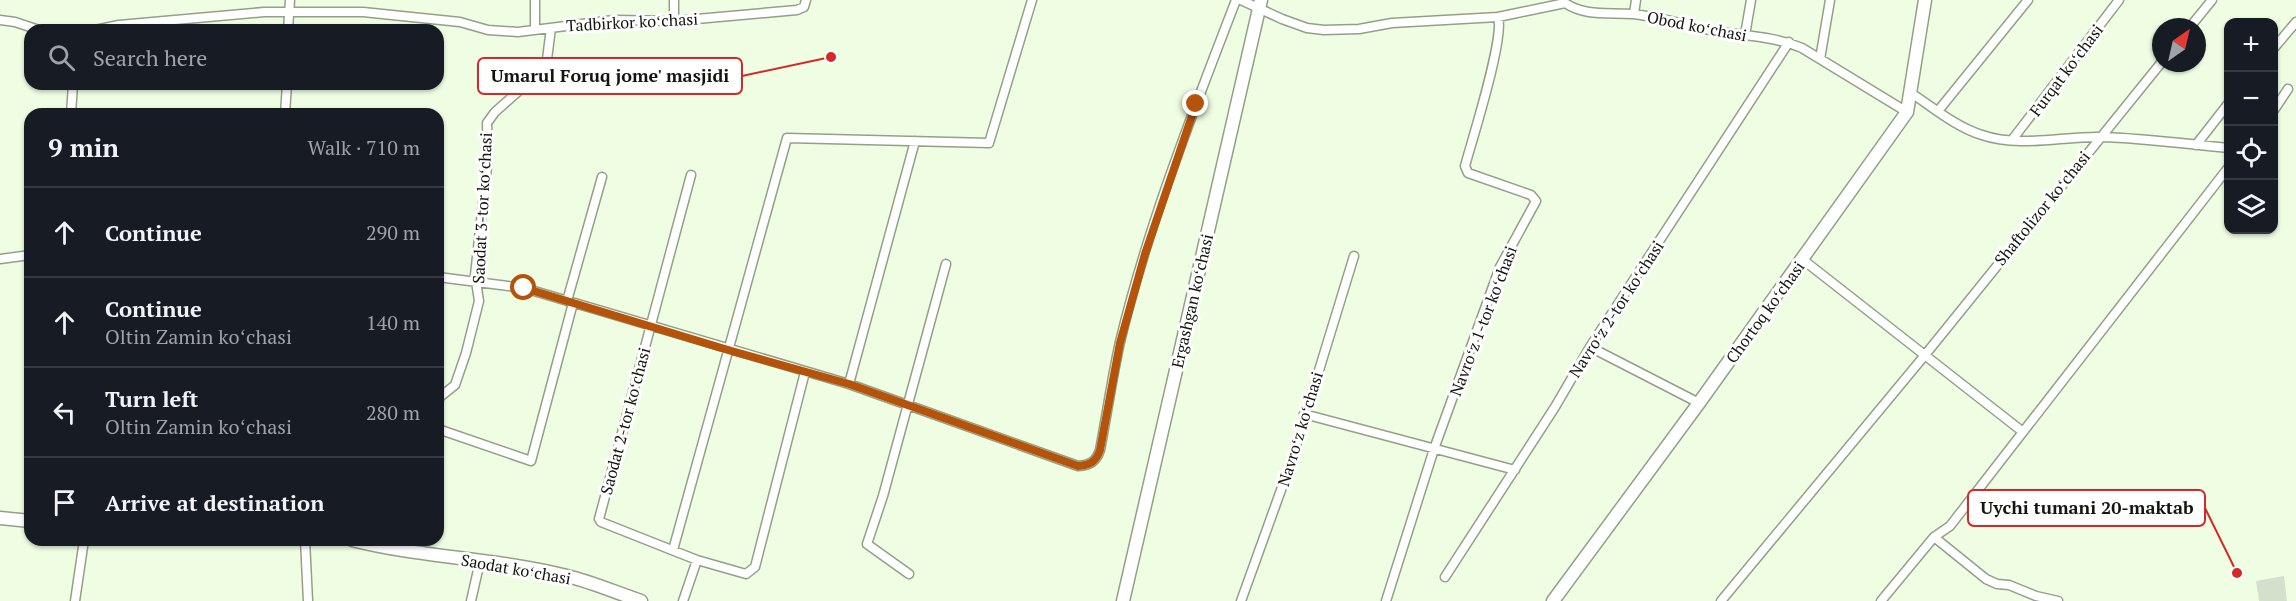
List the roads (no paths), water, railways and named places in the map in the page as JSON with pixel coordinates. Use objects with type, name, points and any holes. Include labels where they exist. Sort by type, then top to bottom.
[{"type":"street","points":[[288,24],[290,0]]},
{"type":"street","points":[[535,0],[535,30]]},
{"type":"street","points":[[674,0],[674,21]]},
{"type":"street","name":"Tadbirkor koʻchasi","points":[[130,24],[264,12],[363,12],[460,22],[502,32],[614,20],[674,21],[797,10],[804,7],[806,0]]},
{"type":"street","points":[[805,372],[754,567],[747,574],[697,560],[673,550],[787,138],[989,143],[1032,0]]},
{"type":"street","points":[[444,278],[524,288],[849,384],[1078,466],[1088,465],[1098,457],[1120,343],[1145,254],[1193,113],[1236,0]]},
{"type":"street","points":[[1241,0],[1260,5]]},
{"type":"street","points":[[1634,14],[1636,0]]},
{"type":"street","points":[[1745,35],[1751,0]]},
{"type":"street","points":[[1820,59],[1830,0]]},
{"type":"street","name":"Chortoq koʻchasi","points":[[1553,601],[1699,403],[1907,112],[1925,0]]},
{"type":"street","points":[[1938,111],[2028,0]]},
{"type":"street","name":"Furqat koʻchasi","points":[[2012,140],[2120,0]]},
{"type":"street","points":[[2197,18],[2212,0]]},
{"type":"street","name":"Obod koʻchasi","points":[[1260,5],[1307,28],[1324,30],[1359,29],[1392,23],[1498,17],[1565,1],[1575,9],[1593,13],[1634,14],[1789,42],[1907,112]]},
{"type":"street","name":"Ergashgan koʻchasi","points":[[1123,601],[1260,5]]},
{"type":"street","name":"Navroʻz 1-tor koʻchasi","points":[[1386,601],[1434,449],[1500,267],[1536,201],[1531,195],[1468,173],[1465,166],[1492,64],[1500,24],[1498,17]]},
{"type":"street","points":[[0,20],[24,25]]},
{"type":"street","points":[[2278,43],[2296,22]]},
{"type":"street","name":"Saodat 3-tor koʻchasi","points":[[444,394],[455,385],[479,301],[476,281],[478,231],[488,158],[487,123],[495,112],[546,68],[552,28]]},
{"type":"street","name":"Navroʻz 2-tor koʻchasi","points":[[1445,577],[1515,470],[1590,347],[1789,42]]},
{"type":"street","name":"Shaftolizor koʻchasi","points":[[1721,601],[1925,355],[2153,72]]},
{"type":"street","points":[[2278,104],[2288,89]]},
{"type":"street","points":[[71,108],[73,90]]},
{"type":"street","points":[[285,108],[287,90]]},
{"type":"street","points":[[1911,93],[1964,127],[1983,136],[2012,140],[2099,137],[2224,147]]},
{"type":"street","points":[[2196,145],[2224,110]]},
{"type":"street","points":[[849,384],[915,141]]},
{"type":"street","points":[[1881,601],[1934,537],[1950,526],[2224,174]]},
{"type":"street","name":"Saodat 2-tor koʻchasi","points":[[673,550],[604,525],[598,519],[691,175]]},
{"type":"street","points":[[444,431],[531,461],[602,177]]},
{"type":"street","points":[[0,259],[24,256]]},
{"type":"street","name":"Navroʻz koʻchasi","points":[[1242,601],[1290,465],[1354,256]]},
{"type":"street","points":[[1802,259],[2023,432]]},
{"type":"street","points":[[909,574],[867,543],[884,495],[946,264]]},
{"type":"street","points":[[1590,347],[1699,403]]},
{"type":"street","points":[[1304,414],[1515,470]]},
{"type":"street","points":[[0,518],[24,520]]},
{"type":"street","points":[[1934,537],[1986,579],[1996,584],[2009,585],[2036,596],[2058,601]]},
{"type":"street","points":[[75,601],[83,546]]},
{"type":"street","points":[[305,546],[308,601]]},
{"type":"street","name":"Saodat koʻchasi","points":[[398,546],[567,576],[641,601]]},
{"type":"street","points":[[682,601],[697,560]]},
{"type":"street","points":[[471,601],[480,561]]},
{"type":"place","name":"Umarul Foruq jome' masjidi","points":[[831,57]]},
{"type":"place","name":"Uychi tumani 20-maktab","points":[[2237,573]]}]
